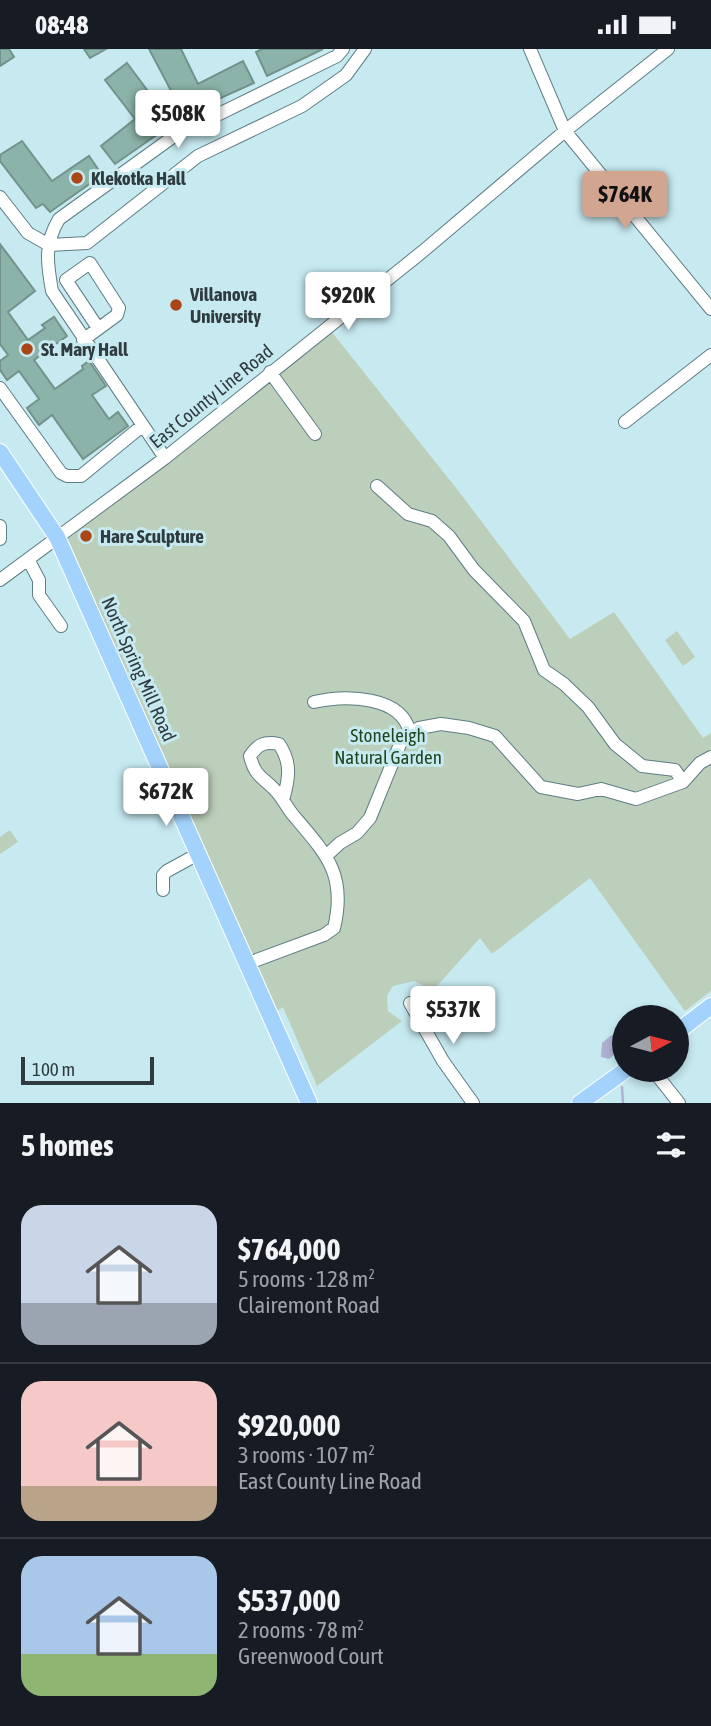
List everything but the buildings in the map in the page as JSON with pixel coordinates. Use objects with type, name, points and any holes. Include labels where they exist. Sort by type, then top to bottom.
[{"type":"main road","name":"North Spring Mill Road","points":[[0,453],[57,537],[309,1103]]},
{"type":"main road","points":[[690,1022],[711,1006]]},
{"type":"main road","points":[[580,1103],[612,1080]]},
{"type":"street","points":[[165,458],[51,291],[47,264],[50,234],[59,219],[188,126],[213,117],[326,62],[343,49]]},
{"type":"street","points":[[0,197],[28,233],[49,245],[87,243],[198,156],[302,106],[346,75],[365,49]]},
{"type":"street","points":[[530,49],[565,131],[711,309]]},
{"type":"street","name":"East County Line Road","points":[[0,580],[165,458],[422,252],[565,131],[668,49]]},
{"type":"street","points":[[83,340],[117,316],[119,308],[90,263],[87,243]]},
{"type":"street","points":[[90,263],[66,280],[98,328]]},
{"type":"street","points":[[625,422],[711,355]]},
{"type":"street","points":[[270,372],[315,434]]},
{"type":"street","points":[[0,388],[61,473],[67,476],[81,476],[142,426]]},
{"type":"street","points":[[377,486],[408,514],[432,521],[449,537],[474,570],[524,621],[544,670],[564,684],[588,707],[615,744],[642,766],[675,770],[683,782]]},
{"type":"street","points":[[0,526],[0,539]]},
{"type":"street","points":[[28,559],[39,580],[39,595],[61,627]]},
{"type":"street","points":[[314,702],[332,698],[386,704],[400,711],[407,721],[410,733]]},
{"type":"street","points":[[327,855],[357,833],[370,818],[403,737],[441,724],[469,728],[495,736],[541,786],[578,794],[601,789],[636,799],[683,782],[700,764],[711,757]]},
{"type":"street","points":[[246,964],[324,935],[334,928],[338,898],[335,877],[327,855],[283,800]]},
{"type":"street","points":[[163,890],[163,875],[198,854]]},
{"type":"street","points":[[411,1003],[443,1061],[473,1103]]},
{"type":"street","points":[[662,1082],[679,1103]]},
{"type":"green space","name":"Stoneleigh Natural Garden","points":[[331,331],[460,493],[570,639],[614,612],[703,738],[711,733],[711,991],[690,1007],[681,1005],[590,878],[492,954],[480,938],[428,996],[422,985],[414,981],[393,986],[387,996],[388,1011],[402,1021],[317,1086],[283,1007],[276,1012],[66,541]]},
{"type":"green space","points":[[677,631],[695,657],[683,666],[665,640]]},
{"type":"green space","points":[[10,830],[18,842],[0,854],[0,837]]},
{"type":"water","points":[[610,1036],[612,1056],[609,1059],[601,1057],[602,1043]]},
{"type":"waterway","points":[[622,1087],[623,1103]]},
{"type":"place","name":"Klekotka Hall","points":[[77,178]]},
{"type":"place","name":"Villanova University","points":[[176,305]]},
{"type":"place","name":"St. Mary Hall","points":[[27,349]]},
{"type":"place","name":"Hare Sculpture","points":[[86,536]]}]
